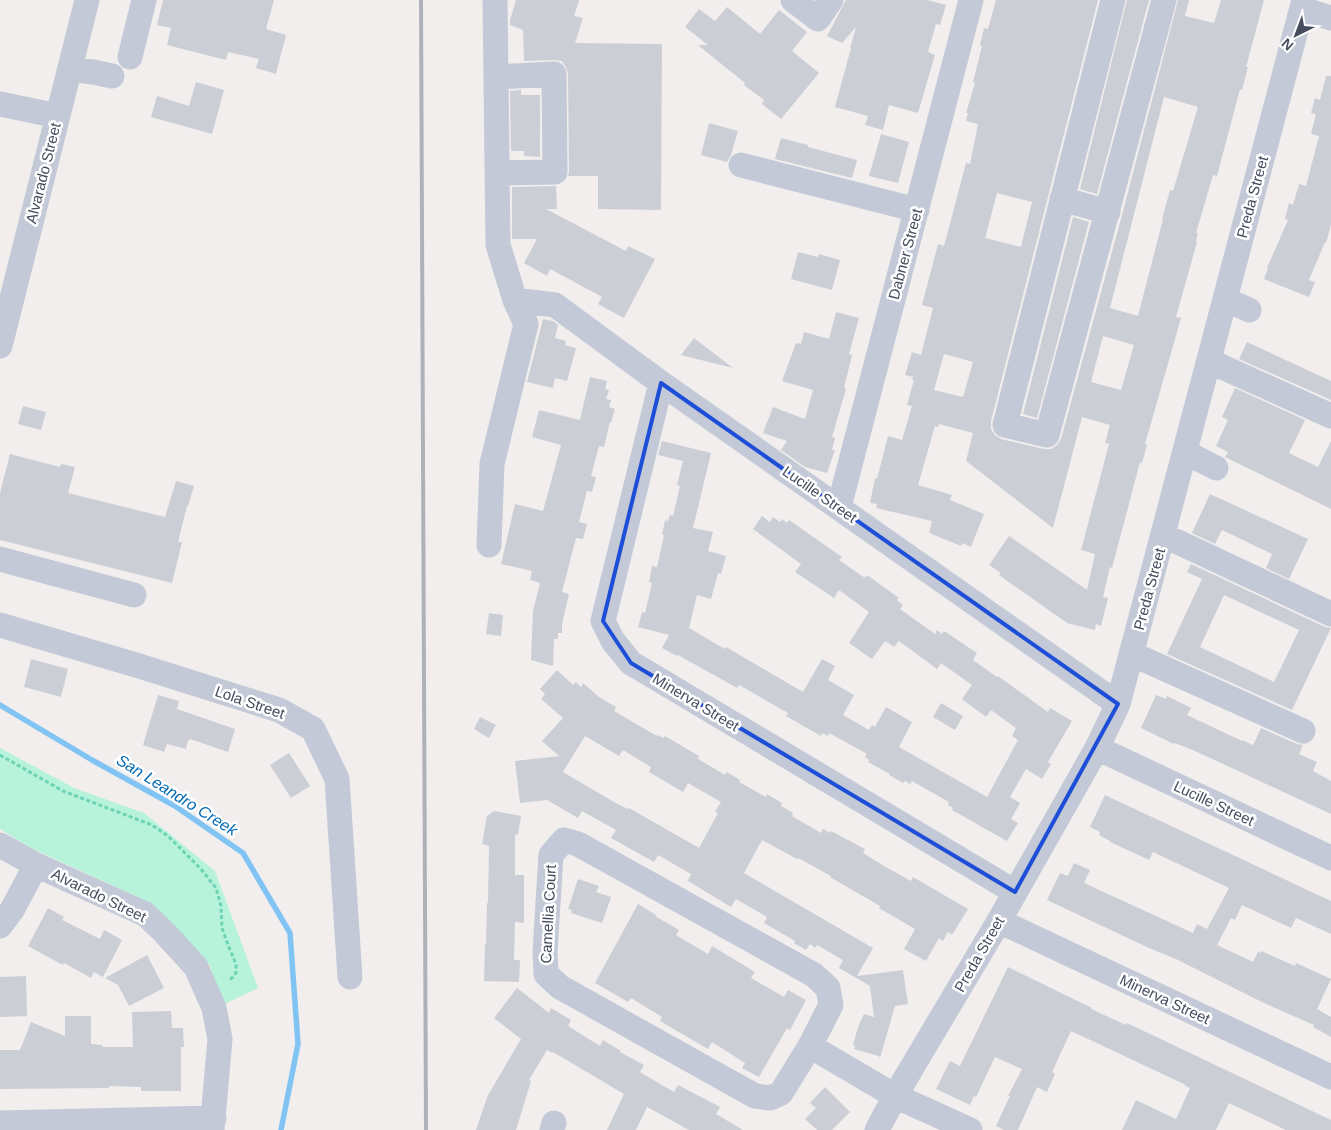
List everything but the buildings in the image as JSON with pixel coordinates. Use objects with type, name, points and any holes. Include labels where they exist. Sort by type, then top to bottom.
[{"type":"street","name":"Alvarado Street","points":[[0,346],[3,318],[58,116],[87,0]]},
{"type":"street","points":[[130,57],[144,0]]},
{"type":"street","points":[[489,545],[492,464],[526,324],[515,300],[498,245],[495,0]]},
{"type":"street","points":[[793,0],[818,19],[831,0]]},
{"type":"street","name":"Dabner Street","points":[[840,508],[971,0]]},
{"type":"street","points":[[1113,0],[1005,425],[1047,435],[1164,0]]},
{"type":"street","points":[[1303,4],[1331,18]]},
{"type":"street","name":"Preda Street","points":[[877,1130],[1097,748],[1118,704],[1303,4]]},
{"type":"street","points":[[70,70],[112,76]]},
{"type":"street","points":[[496,76],[554,74],[555,172],[498,173]]},
{"type":"street","points":[[0,104],[58,116]]},
{"type":"street","points":[[741,165],[917,210]]},
{"type":"street","points":[[1062,200],[1108,212]]},
{"type":"street","points":[[1225,299],[1249,310]]},
{"type":"street","name":"Lucille Street","points":[[515,300],[555,305],[661,383],[1118,704]]},
{"type":"street","points":[[1209,361],[1331,416]]},
{"type":"street","name":"Minerva Street","points":[[661,383],[603,621],[613,641],[631,663],[1015,892]]},
{"type":"street","points":[[1185,452],[1216,468]]},
{"type":"street","points":[[1163,535],[1331,614]]},
{"type":"street","points":[[0,559],[134,595]]},
{"type":"street","name":"Lola Street","points":[[0,625],[279,710],[313,729],[336,779],[350,977]]},
{"type":"street","points":[[1132,654],[1302,731]]},
{"type":"street","name":"Lucille Street","points":[[1097,748],[1331,858]]},
{"type":"street","name":"Camellia Court","points":[[564,840],[578,844],[814,975],[828,988],[831,1005],[810,1046],[781,1093],[770,1098],[755,1096],[560,987],[546,974],[545,952],[552,855],[564,840]]},
{"type":"street","name":"Alvarado Street","points":[[0,845],[36,865],[145,914],[196,967],[214,1008],[220,1039],[213,1124]]},
{"type":"street","points":[[0,926],[12,910],[36,865]]},
{"type":"street","name":"Minerva Street","points":[[999,921],[1331,1077]]},
{"type":"street","points":[[810,1046],[895,1096],[970,1130]]},
{"type":"street","points":[[0,1123],[213,1124]]},
{"type":"path","points":[[0,755],[63,791],[152,825],[168,836],[200,868],[216,888],[221,906],[222,928],[236,964],[236,974],[230,980]]},
{"type":"highlighted area","points":[[661,383],[839,507],[1118,704],[1015,892],[631,663],[603,621]]},
{"type":"green space","points":[[0,748],[74,788],[144,813],[215,871],[258,988],[222,1005],[210,965],[136,896],[31,848],[0,829]]},
{"type":"waterway","name":"San Leandro Creek","points":[[0,705],[92,760],[175,806],[243,853],[290,933],[298,1044],[281,1130]]},
{"type":"railway","points":[[421,0],[426,1130]]}]
